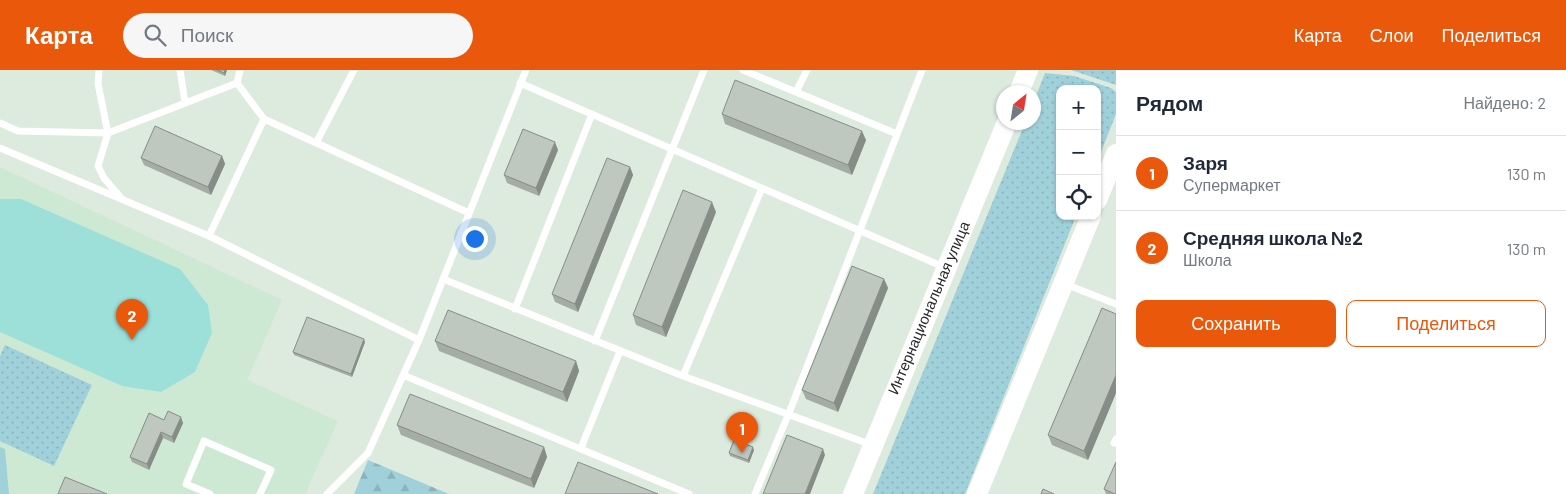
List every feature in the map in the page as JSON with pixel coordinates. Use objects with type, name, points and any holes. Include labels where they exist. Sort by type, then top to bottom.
[{"type":"main road","name":"Интернациональная улица","points":[[853,494],[1004,130]]},
{"type":"main road","points":[[1101,190],[1116,154]]},
{"type":"main road","points":[[977,494],[1089,220]]},
{"type":"lane","points":[[99,70],[98,84],[108,132],[98,166],[104,178],[123,200]]},
{"type":"lane","points":[[180,70],[185,103]]},
{"type":"lane","points":[[240,70],[237,83],[264,119],[469,213]]},
{"type":"lane","points":[[316,143],[354,70]]},
{"type":"lane","points":[[327,494],[368,453],[419,340],[526,70]]},
{"type":"lane","points":[[595,341],[704,70]]},
{"type":"lane","points":[[743,70],[897,134]]},
{"type":"lane","points":[[796,92],[806,70]]},
{"type":"lane","points":[[755,494],[789,413],[922,70]]},
{"type":"lane","points":[[0,123],[18,131],[108,132],[237,83]]},
{"type":"lane","points":[[520,84],[946,268]]},
{"type":"lane","points":[[515,308],[592,114]]},
{"type":"lane","points":[[209,236],[264,119]]},
{"type":"lane","points":[[0,148],[209,236],[419,340]]},
{"type":"lane","points":[[683,376],[762,188]]},
{"type":"lane","points":[[443,279],[683,376],[873,445]]},
{"type":"lane","points":[[1063,283],[1116,304]]},
{"type":"lane","points":[[580,448],[620,351]]},
{"type":"lane","points":[[403,375],[689,494]]},
{"type":"lane","points":[[210,494],[186,484],[204,441],[271,470],[260,494]]},
{"type":"shaded area","points":[[0,167],[282,300],[247,380],[338,421],[305,494],[0,494]]},
{"type":"shaded area","points":[[0,199],[21,199],[180,269],[208,305],[212,333],[195,372],[161,392],[122,386],[0,332]]},
{"type":"green space","points":[[1071,70],[1116,70],[1116,85]]},
{"type":"green space","points":[[1045,73],[1074,76],[1111,88],[1116,92],[1116,114],[1101,152],[1101,85],[1056,85],[1056,220],[1074,220],[965,494],[873,494],[1022,130],[1041,130],[1040,85]]},
{"type":"green space","points":[[5,345],[92,385],[54,466],[0,441],[0,356]]},
{"type":"green space","points":[[0,447],[5,449],[9,494],[0,494]]},
{"type":"green space","points":[[368,460],[449,494],[354,494]]},
{"type":"building","points":[[735,80],[862,131],[848,165],[722,114]]},
{"type":"building","points":[[155,126],[222,156],[208,187],[141,158]]},
{"type":"building","points":[[523,129],[555,142],[536,188],[504,175]]},
{"type":"building","points":[[607,158],[630,167],[575,304],[552,294]]},
{"type":"building","points":[[683,190],[712,202],[662,327],[633,315]]},
{"type":"building","points":[[852,266],[884,279],[834,403],[802,390]]},
{"type":"building","points":[[1102,308],[1116,314],[1116,375],[1084,451],[1048,435]]},
{"type":"building","points":[[448,310],[576,361],[563,392],[435,341]]},
{"type":"building","points":[[307,317],[364,339],[351,374],[293,352]]},
{"type":"building","points":[[410,394],[544,447],[531,479],[397,425]]},
{"type":"building","points":[[168,411],[181,417],[172,437],[161,432],[147,464],[130,457],[149,413],[164,420]]},
{"type":"building","points":[[787,435],[823,449],[805,494],[763,494]]},
{"type":"building","points":[[734,440],[753,447],[748,460],[729,453]]},
{"type":"building","points":[[578,462],[658,494],[565,494]]},
{"type":"building","points":[[1116,462],[1116,494],[1115,494],[1104,489]]},
{"type":"building","points":[[65,477],[107,494],[58,494]]},
{"type":"building","points":[[1043,489],[1054,494],[1041,494]]},
{"type":"place","name":"Средняя школа №2","points":[[132,340]]},
{"type":"place","name":"Заря","points":[[742,453]]}]
